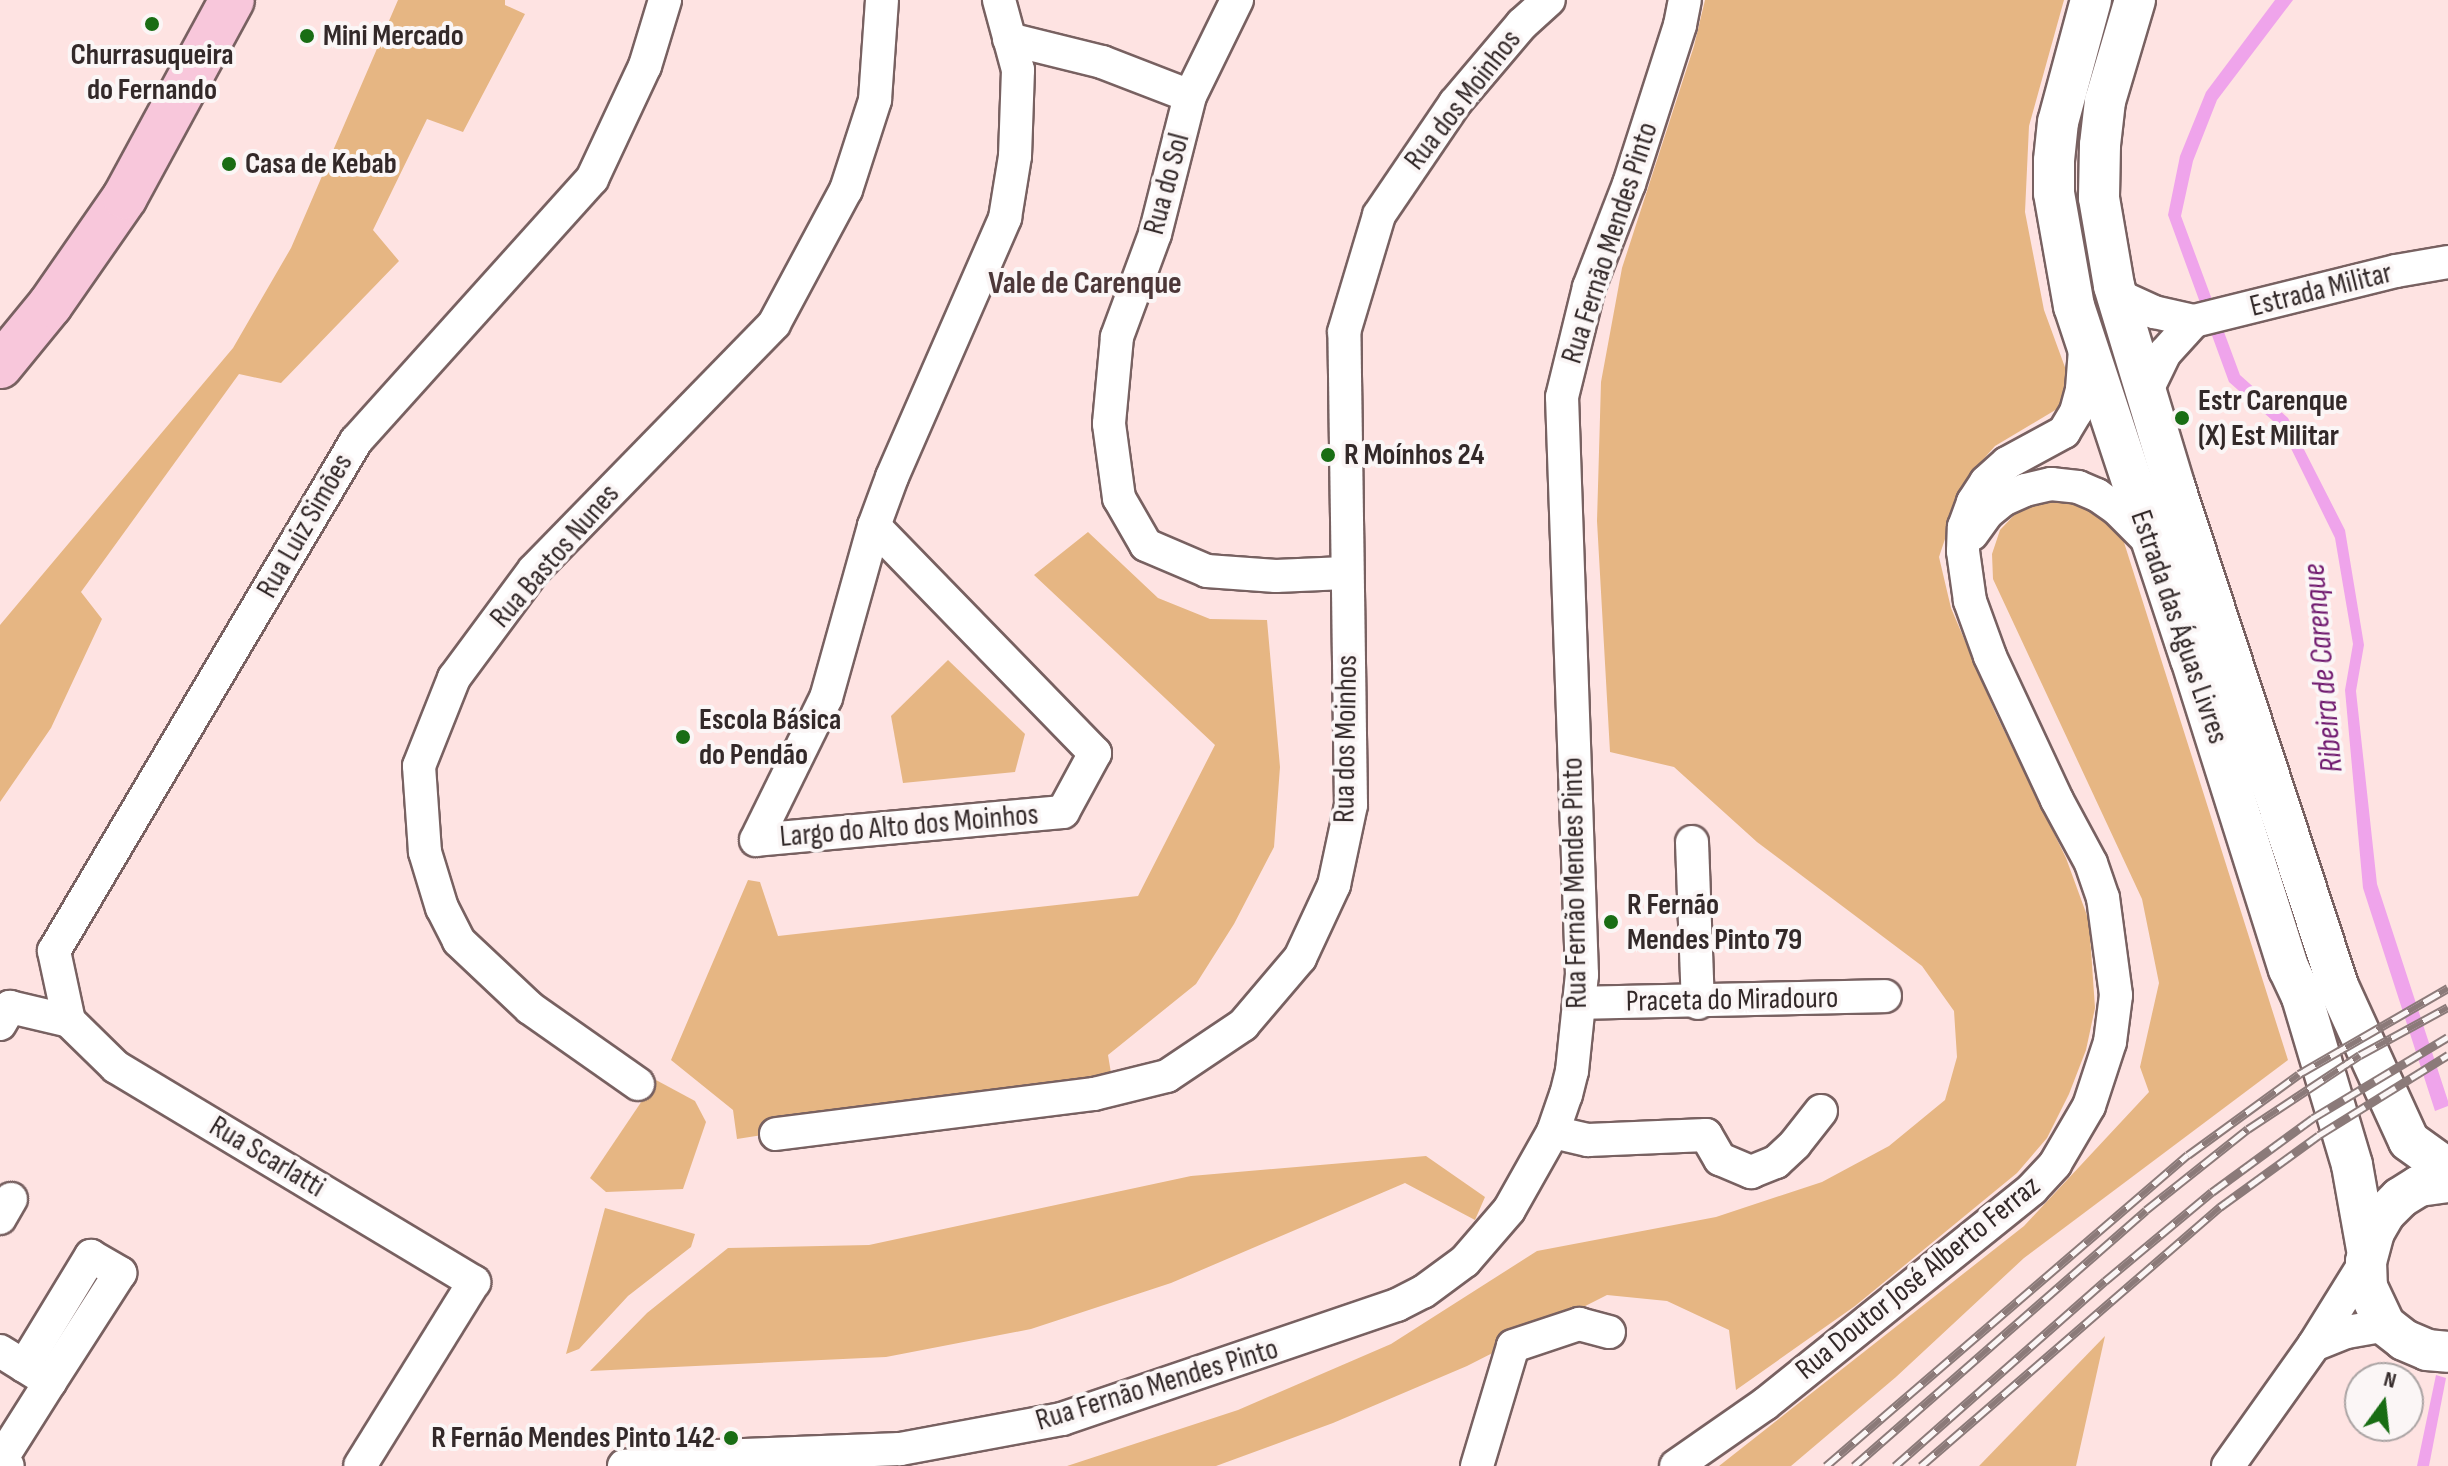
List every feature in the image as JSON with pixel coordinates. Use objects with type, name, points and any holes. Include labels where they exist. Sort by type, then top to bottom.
[{"type":"main road","points":[[0,366],[50,305],[125,197],[232,0]]},
{"type":"street","name":"Rua Luiz Simões","points":[[69,1021],[54,951],[356,441],[592,179],[645,66],[665,0]]},
{"type":"street","name":"Rua Bastos Nunes","points":[[638,1084],[530,1008],[459,941],[442,908],[425,852],[419,766],[454,678],[534,570],[774,324],[846,190],[875,100],[882,0]]},
{"type":"street","points":[[874,526],[933,378],[1005,218],[1015,156],[1018,70],[999,0]]},
{"type":"street","name":"Rua do Sol","points":[[1237,0],[1190,96],[1155,234],[1117,337],[1109,424],[1119,498],[1146,545],[1207,571],[1276,576],[1345,573]]},
{"type":"street","name":"Rua dos Moinhos","points":[[776,1134],[1094,1094],[1167,1076],[1243,1025],[1300,958],[1334,885],[1351,805],[1345,573],[1344,332],[1379,215],[1455,103],[1522,24],[1549,0]]},
{"type":"street","name":"Rua Fernão Mendes Pinto","points":[[624,1466],[718,1456],[900,1449],[980,1437],[1062,1419],[1371,1317],[1423,1292],[1465,1261],[1509,1210],[1553,1132],[1572,1071],[1582,975],[1562,397],[1589,287],[1629,184],[1685,0]]},
{"type":"street","name":"Estrada das Águas Livres","points":[[2091,0],[2058,122],[2054,193],[2074,306],[2191,659],[2289,969],[2302,997],[2352,1165],[2366,1255],[2367,1287],[2385,1325]]},
{"type":"street","name":"Estrada das Águas Livres","points":[[2135,0],[2110,79],[2100,145],[2099,198],[2117,295],[2338,986],[2409,1141],[2448,1169]]},
{"type":"street","points":[[1009,39],[1102,62],[1190,96]]},
{"type":"street","name":"Estrada Militar","points":[[2117,295],[2154,312],[2194,321],[2448,262]]},
{"type":"street","points":[[2147,390],[2165,353],[2194,321]]},
{"type":"street","name":"Rua Doutor José Alberto Ferraz","points":[[1676,1466],[1765,1404],[2032,1189],[2070,1141],[2089,1106],[2110,1042],[2116,981],[2103,898],[2091,863],[2057,800],[1990,656],[1970,601],[1963,551],[1964,527],[1973,502],[1986,482],[2007,463],[2064,432],[2076,412],[2082,389],[2085,344]]},
{"type":"street","points":[[1963,551],[1978,524],[2003,500],[2051,484],[2078,487],[2097,495],[2117,509],[2151,543]]},
{"type":"street","name":"Largo do Alto dos Moinhos","points":[[874,526],[1095,753],[1063,812],[756,840],[826,698],[874,526]]},
{"type":"street","points":[[1692,842],[1698,1003]]},
{"type":"street","name":"Praceta do Miradouro","points":[[1579,1003],[1698,1003],[1885,996]]},
{"type":"street","points":[[0,1024],[10,1007],[69,1021]]},
{"type":"street","name":"Rua Scarlatti","points":[[69,1021],[116,1067],[474,1282],[360,1466]]},
{"type":"street","points":[[1553,1132],[1588,1140],[1706,1135],[1720,1159],[1751,1172],[1776,1162],[1821,1111]]},
{"type":"street","points":[[2228,1466],[2314,1345],[2366,1255],[2385,1213],[2400,1198],[2419,1186],[2448,1182]]},
{"type":"street","points":[[1477,1466],[1513,1346],[1579,1324],[1609,1332]]},
{"type":"street","points":[[2314,1345],[2347,1332],[2385,1325],[2404,1340],[2427,1350],[2448,1352]]},
{"type":"street","points":[[8,1466],[0,1461],[25,1366]]},
{"type":"shaded area","points":[[398,0],[505,0],[505,5],[525,14],[463,132],[427,119],[373,230],[399,261],[281,383],[239,374],[81,592],[102,619],[51,728],[0,802],[0,625],[233,348],[291,248]]},
{"type":"shaded area","points":[[1705,0],[2064,0],[2029,126],[2025,212],[2044,310],[2066,370],[2067,395],[2057,409],[1995,446],[1980,463],[1959,497],[1939,557],[1951,608],[1995,712],[2066,858],[2089,921],[2095,1008],[2086,1050],[2069,1094],[2047,1138],[2017,1173],[1855,1306],[1736,1390],[1729,1330],[1667,1301],[1607,1295],[1467,1366],[1333,1423],[1216,1466],[1067,1466],[1238,1410],[1391,1344],[1537,1251],[1716,1217],[1822,1182],[1889,1146],[1945,1100],[1957,1057],[1954,1011],[1922,966],[1757,842],[1674,767],[1610,752],[1597,521],[1601,382],[1622,268],[1694,46]]},
{"type":"shaded area","points":[[2275,0],[2293,0],[2217,100],[2193,161],[2181,216],[2240,375],[2288,418],[2345,530],[2364,645],[2356,691],[2377,884],[2448,1101],[2448,1106],[2435,1111],[2363,888],[2345,690],[2353,644],[2335,538],[2281,428],[2229,382],[2168,215],[2180,156],[2206,92]]},
{"type":"shaded area","points":[[2048,497],[2075,499],[2095,510],[2122,536],[2288,1060],[2024,1258],[1896,1377],[1791,1466],[1719,1466],[2024,1226],[2149,1092],[2140,1067],[2159,983],[2142,899],[1993,579],[1992,554],[2000,530],[2019,510]]},
{"type":"shaded area","points":[[1088,532],[1158,598],[1210,619],[1267,620],[1280,767],[1274,847],[1234,924],[1196,984],[1108,1055],[1111,1073],[1034,1091],[737,1139],[733,1110],[671,1060],[748,880],[760,882],[778,936],[1138,896],[1215,745],[1034,575]]},
{"type":"shaded area","points":[[948,660],[1025,734],[1015,772],[903,783],[891,716]]},
{"type":"shaded area","points":[[656,1080],[695,1101],[706,1122],[683,1189],[606,1192],[590,1178]]},
{"type":"shaded area","points":[[1426,1156],[1485,1197],[1475,1220],[1405,1183],[1171,1283],[1031,1329],[886,1357],[590,1371],[647,1313],[728,1248],[869,1245],[1191,1176]]},
{"type":"shaded area","points":[[605,1208],[695,1234],[691,1247],[628,1296],[579,1349],[566,1354]]},
{"type":"shaded area","points":[[2105,1336],[2076,1466],[1979,1466]]},
{"type":"shaded area","points":[[2436,1375],[2446,1378],[2429,1466],[2417,1466]]},
{"type":"railway","points":[[1826,1466],[2188,1155],[2299,1074],[2448,988]]},
{"type":"railway","points":[[1854,1466],[2146,1210],[2248,1129],[2360,1055],[2448,1007]]},
{"type":"railway","points":[[1895,1466],[2105,1281],[2212,1192],[2313,1118],[2448,1037]]},
{"type":"railway","points":[[1921,1466],[2220,1207],[2319,1135],[2448,1055]]},
{"type":"place","name":"Churrasuqueira do Fernando","points":[[152,24]]},
{"type":"place","name":"Mini Mercado","points":[[307,36]]},
{"type":"place","name":"Casa de Kebab","points":[[229,164]]},
{"type":"place","name":"Estr Carenque (X) Est Militar","points":[[2182,418]]},
{"type":"place","name":"R Moínhos 24","points":[[1328,455]]},
{"type":"place","name":"Escola Básica do Pendão","points":[[683,737]]},
{"type":"place","name":"R Fernão Mendes Pinto 79","points":[[1611,922]]},
{"type":"place","name":"R Fernão Mendes Pinto 142","points":[[731,1438]]},
{"type":"district","name":"Vale de Carenque","points":[[1085,284]]},
{"type":"water label","name":"Ribeira de Carenque","points":[[2324,668]]}]
